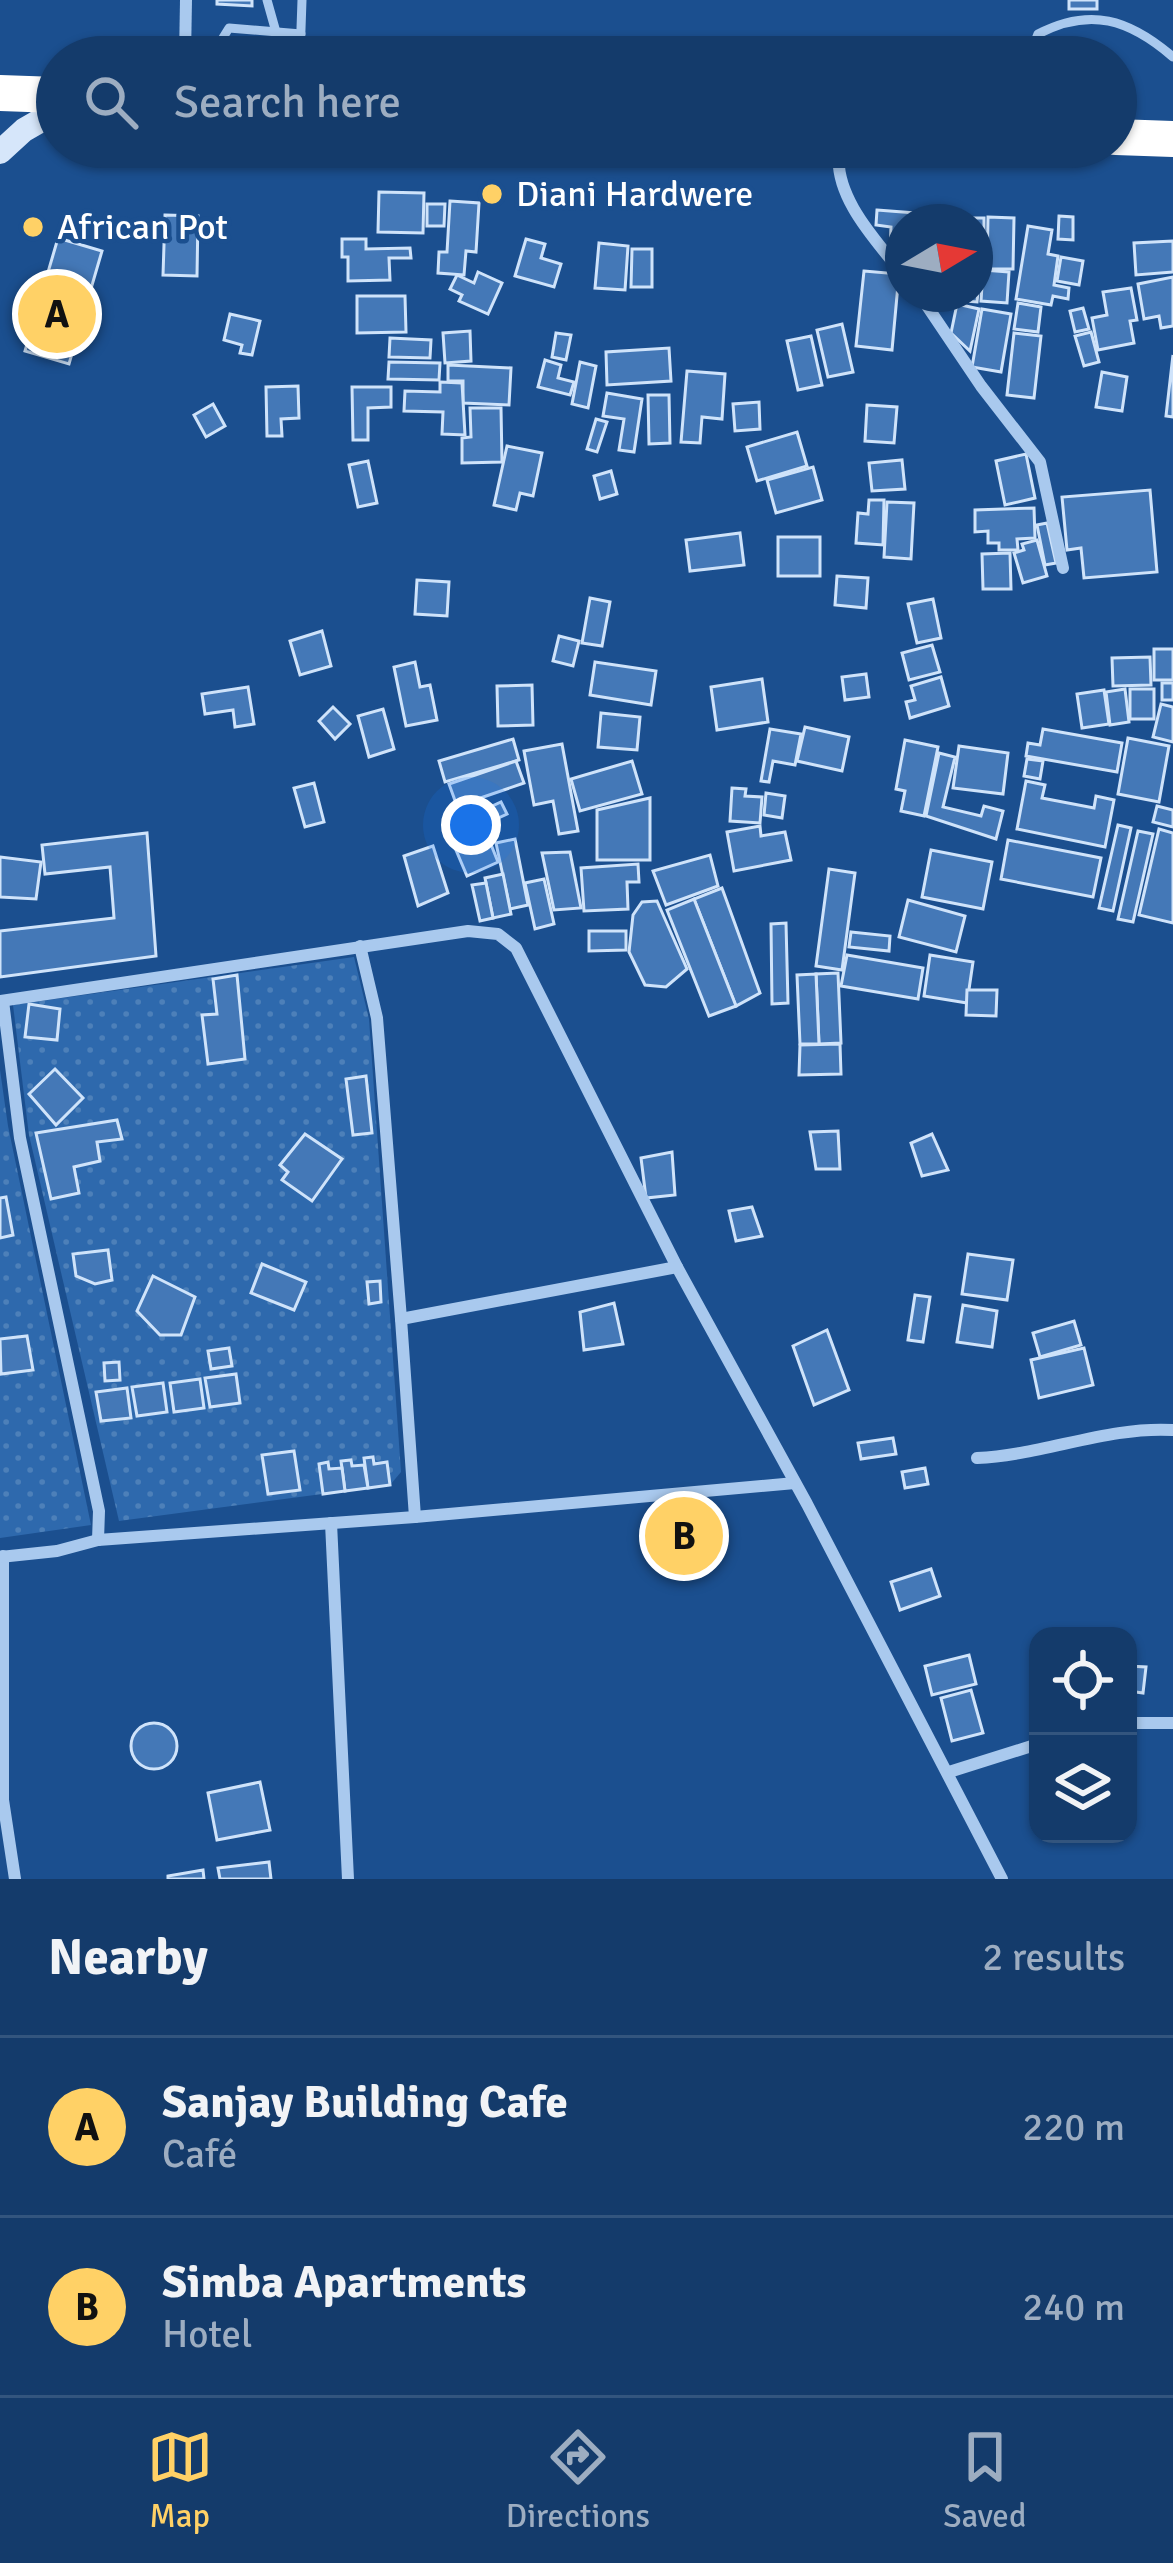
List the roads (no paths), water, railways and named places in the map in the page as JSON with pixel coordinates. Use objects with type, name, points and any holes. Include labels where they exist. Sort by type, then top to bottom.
[{"type":"highway","points":[[0,93],[36,94]]},
{"type":"highway","points":[[1137,138],[1173,140]]},
{"type":"main road","points":[[0,152],[36,123]]},
{"type":"street","points":[[185,36],[186,0]]},
{"type":"street","points":[[839,168],[860,221],[885,252]]},
{"type":"street","points":[[931,312],[1040,462],[1063,568]]},
{"type":"street","points":[[98,1540],[99,1511],[20,1138],[1,1001],[360,946],[481,931],[498,934],[516,948],[676,1268],[795,1483],[1002,1879]]},
{"type":"street","points":[[360,946],[377,1018],[416,1517]]},
{"type":"street","points":[[400,1319],[676,1268]]},
{"type":"street","points":[[977,1458],[1016,1456],[1123,1433],[1173,1430]]},
{"type":"street","points":[[15,1879],[4,1800],[2,1557],[57,1551],[98,1540],[795,1483]]},
{"type":"street","points":[[331,1523],[348,1879]]},
{"type":"street","points":[[1137,1724],[1173,1723]]},
{"type":"street","points":[[949,1772],[1029,1747]]},
{"type":"lane","points":[[267,0],[276,32]]},
{"type":"lane","points":[[224,36],[229,28],[301,34],[302,0]]},
{"type":"lane","points":[[1037,36],[1067,19],[1115,21],[1173,57]]},
{"type":"place","name":"Diani Hardwere","points":[[492,194]]},
{"type":"place","name":"African Pot","points":[[33,227]]},
{"type":"place","name":"Sanjay Building Cafe","points":[[57,314]]},
{"type":"place","name":"Simba Apartments","points":[[684,1536]]}]
